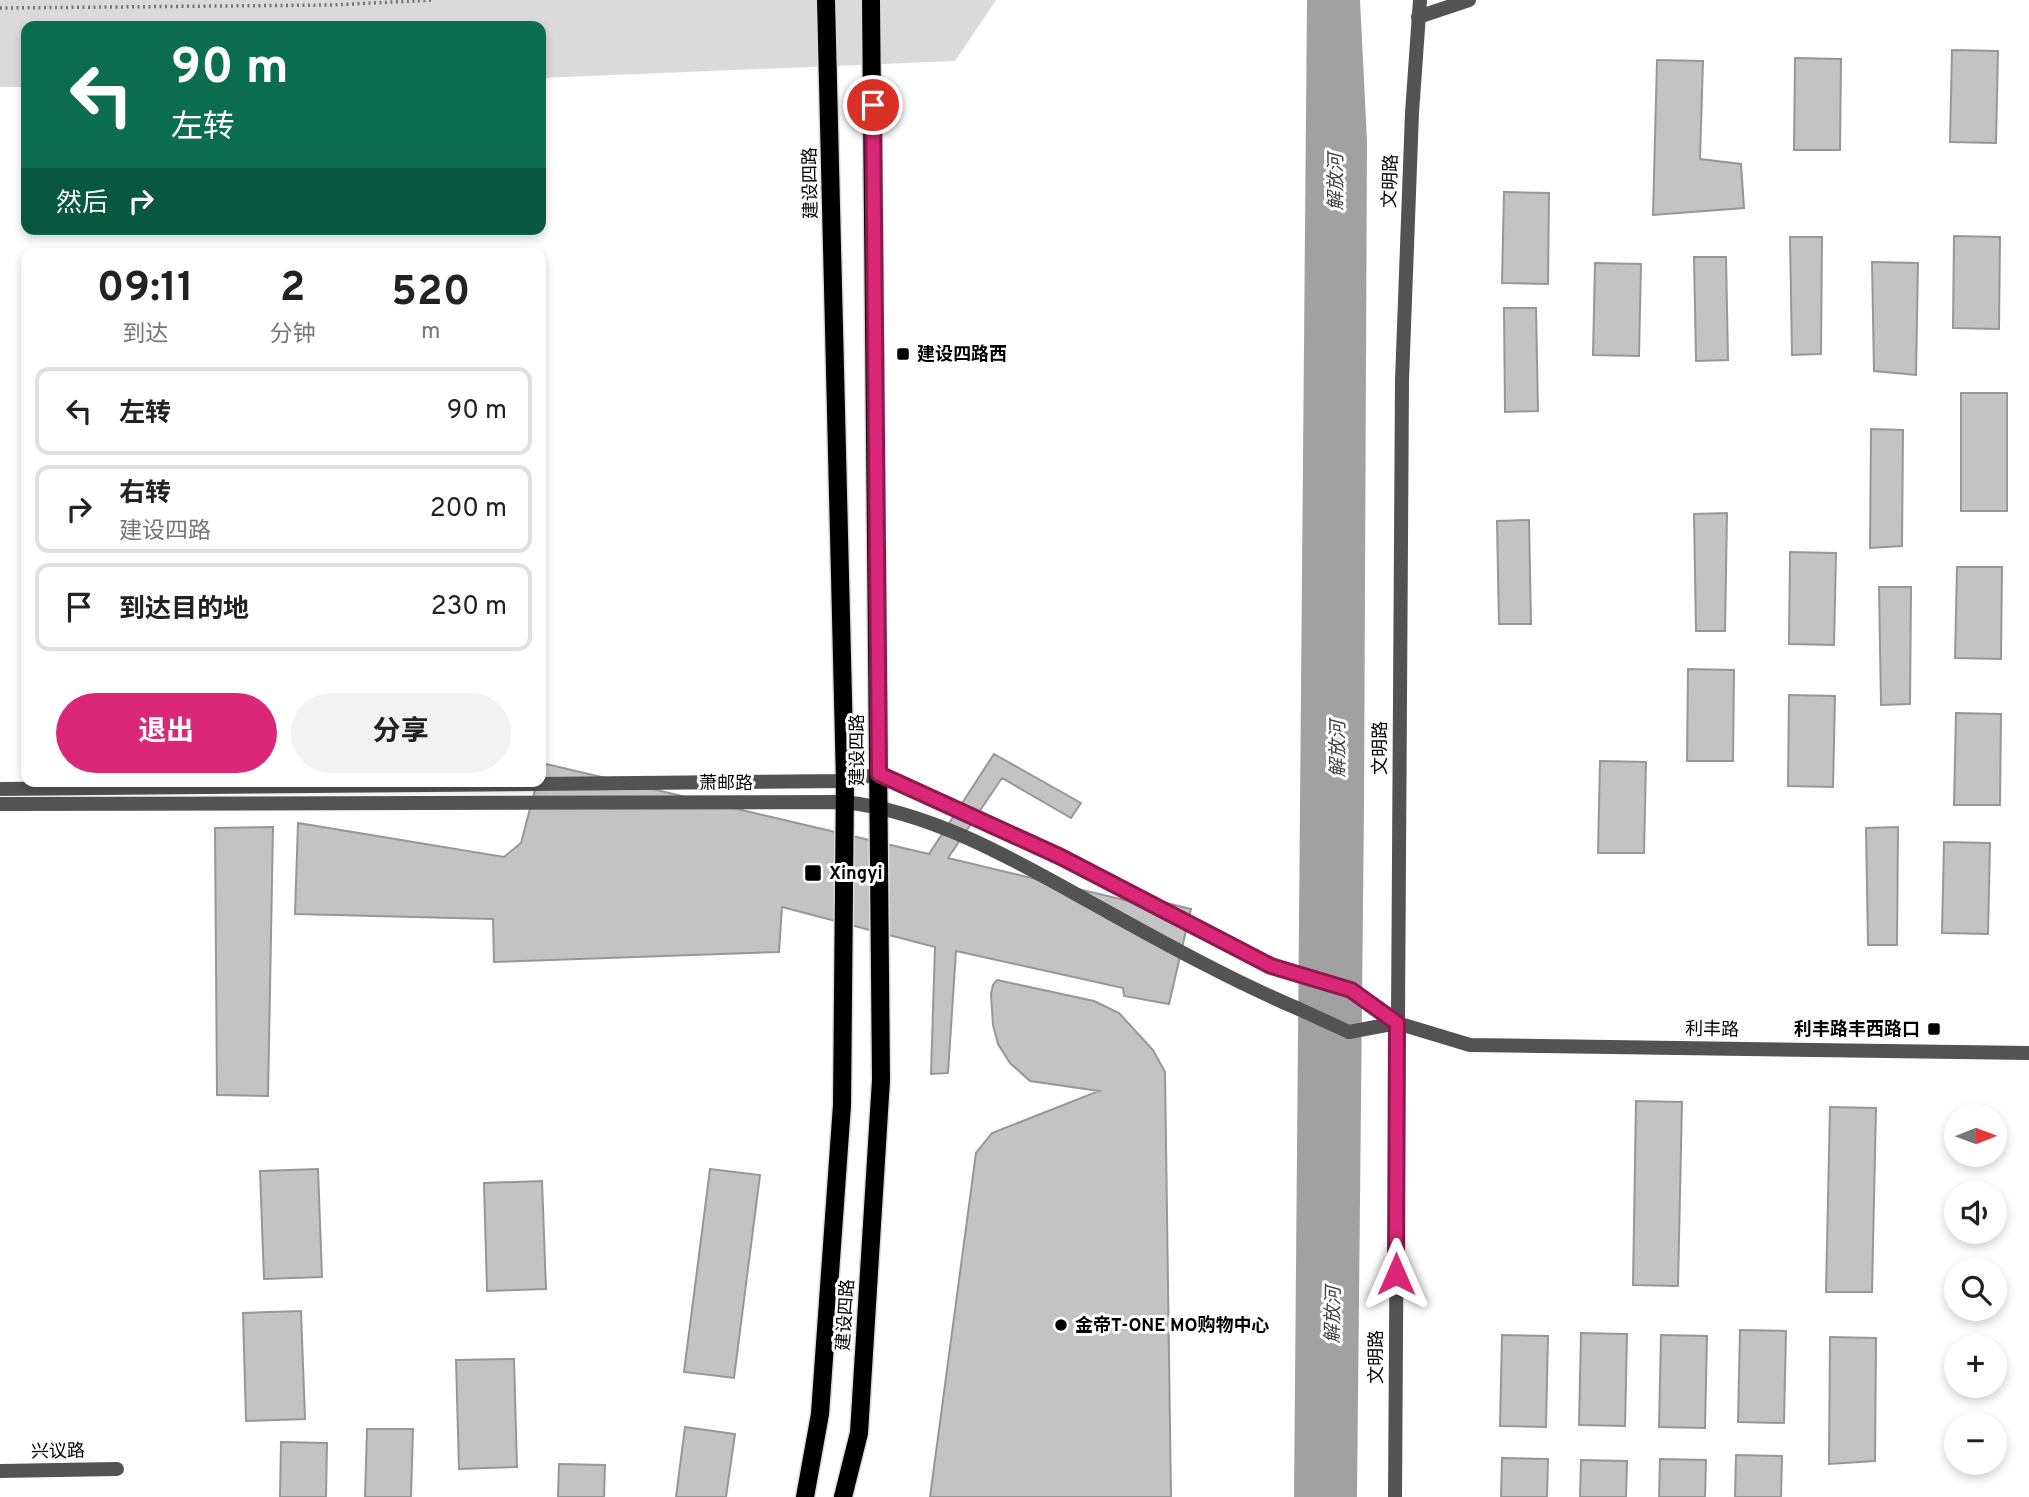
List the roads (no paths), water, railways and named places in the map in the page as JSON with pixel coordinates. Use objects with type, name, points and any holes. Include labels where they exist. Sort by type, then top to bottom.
[{"type":"main road","name":"建设四路","points":[[805,1497],[820,1414],[842,1105],[845,781],[827,0]]},
{"type":"main road","name":"建设四路","points":[[843,1497],[859,1433],[881,1080],[871,0]]},
{"type":"street","name":"文明路","points":[[1395,1497],[1402,380],[1420,0]]},
{"type":"street","points":[[1418,17],[1469,0]]},
{"type":"street","points":[[546,784],[845,781],[879,774],[1061,857],[1271,966],[1351,990],[1397,1023]]},
{"type":"street","points":[[0,789],[211,787]]},
{"type":"street","name":"萧邮路","points":[[0,804],[845,802],[879,806],[997,850],[1231,980],[1349,1032],[1397,1023]]},
{"type":"street","name":"利丰路","points":[[1397,1023],[1470,1045],[2029,1053]]},
{"type":"street","name":"兴议路","points":[[0,1471],[117,1469]]},
{"type":"water","name":"解放河","points":[[1307,0],[1360,0],[1367,141],[1357,1497],[1294,1497]]},
{"type":"place","name":"建设四路西","points":[[903,354]]},
{"type":"place","name":"Xingyi","points":[[813,873]]},
{"type":"place","name":"利丰路丰西路口","points":[[1934,1029]]},
{"type":"place","name":"金帝T-ONE MO购物中心","points":[[1061,1325]]}]
